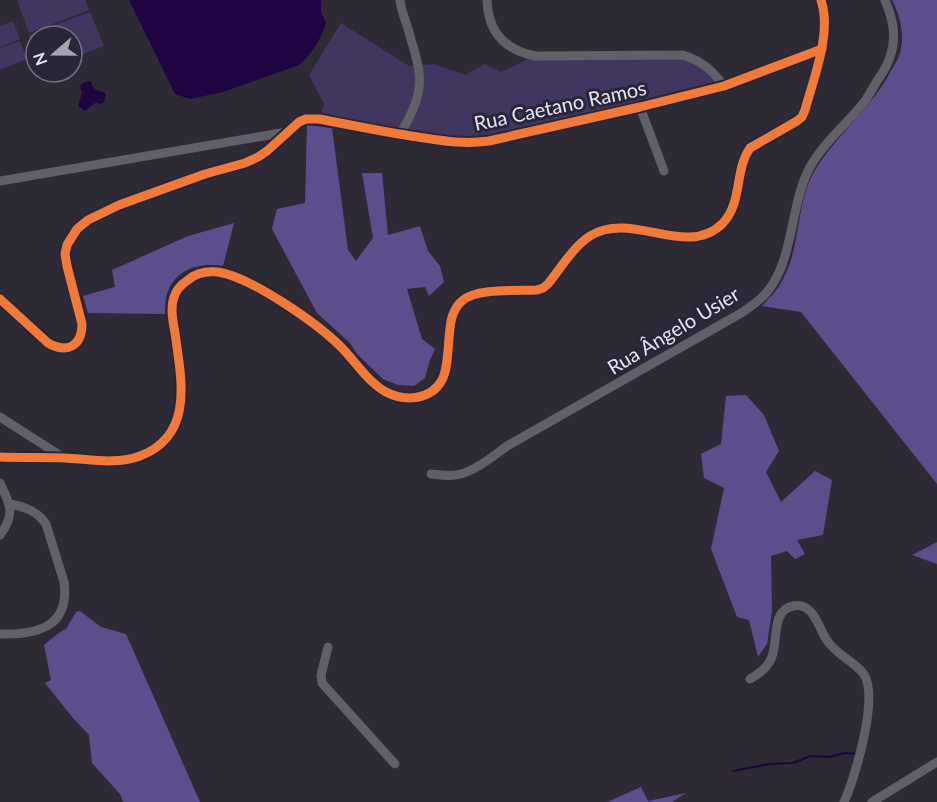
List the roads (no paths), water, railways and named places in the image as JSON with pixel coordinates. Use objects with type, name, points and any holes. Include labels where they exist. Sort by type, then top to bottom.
[{"type":"street","points":[[400,0],[416,58],[420,83],[409,120],[400,134]]},
{"type":"street","points":[[488,0],[489,16],[502,41],[521,53],[535,56],[684,55],[704,64],[724,86]]},
{"type":"street","points":[[0,457],[128,460],[142,456],[163,442],[179,414],[182,396],[172,315],[173,299],[179,288],[189,279],[197,274],[208,272],[219,272],[254,285],[319,327],[372,381],[386,391],[412,398],[424,396],[433,391],[444,377],[452,317],[455,309],[468,296],[476,293],[543,288],[580,243],[605,229],[622,227],[678,237],[691,237],[703,235],[720,226],[732,210],[736,200],[745,154],[750,148],[802,117],[822,49],[825,11],[821,0]]},
{"type":"street","name":"Rua Ângelo Usier","points":[[431,474],[444,476],[473,469],[507,446],[743,312],[767,292],[777,277],[785,256],[804,178],[818,154],[865,100],[890,59],[894,34],[893,23],[885,0]]},
{"type":"street","name":"Rua Caetano Ramos","points":[[0,299],[48,343],[56,348],[65,349],[72,345],[79,340],[82,324],[66,266],[65,254],[70,237],[77,229],[88,220],[119,205],[258,157],[299,122],[311,118],[452,142],[489,141],[724,86],[822,49]]},
{"type":"street","points":[[640,107],[664,171]]},
{"type":"street","points":[[0,180],[288,132]]},
{"type":"street","points":[[0,417],[64,458]]},
{"type":"street","points":[[0,483],[11,508],[8,522],[0,535]]},
{"type":"street","points":[[0,634],[29,633],[49,625],[62,610],[65,591],[46,524],[36,513],[23,507],[11,508]]},
{"type":"street","points":[[750,679],[761,672],[771,660],[776,643],[776,624],[782,613],[792,606],[802,606],[810,610],[833,649],[863,673],[869,694],[862,747],[852,784],[844,802]]},
{"type":"street","points":[[328,647],[321,675],[322,682],[395,764]]},
{"type":"street","points":[[872,802],[937,762]]},
{"type":"waterway","points":[[733,771],[770,764],[793,763],[810,756],[858,754]]}]
